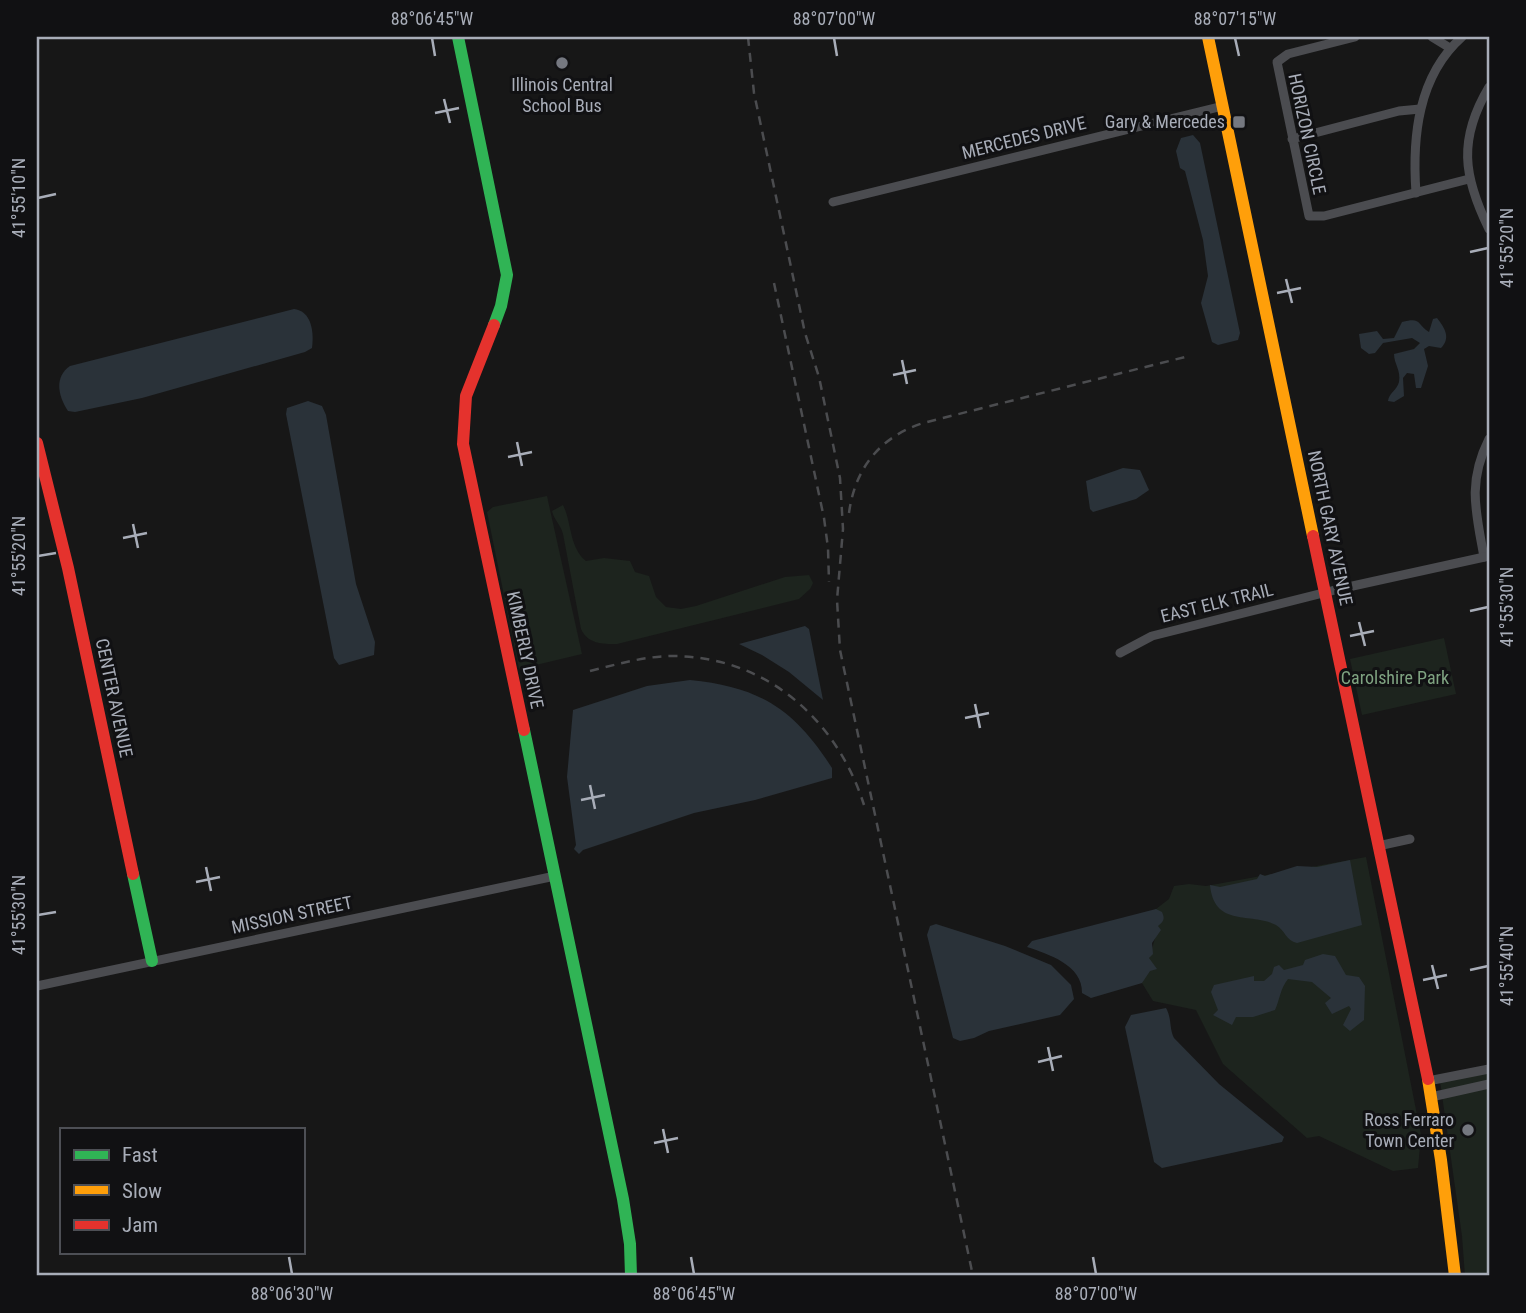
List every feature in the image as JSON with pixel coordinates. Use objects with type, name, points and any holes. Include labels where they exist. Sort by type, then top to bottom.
[{"type":"street","name":"KIMBERLY DRIVE","points":[[458,37],[507,275],[502,307],[468,387],[463,412],[463,444],[622,1195],[631,1276]]},
{"type":"street","name":"NORTH GARY AVENUE","points":[[1208,37],[1431,1097],[1455,1276]]},
{"type":"street","name":"HORIZON CIRCLE","points":[[1355,37],[1288,54],[1277,62],[1309,216],[1324,216],[1468,179]]},
{"type":"street","points":[[1432,37],[1450,48]]},
{"type":"street","points":[[1416,193],[1414,150],[1420,110],[1432,79],[1450,48],[1462,37]]},
{"type":"street","points":[[1489,87],[1477,110],[1468,147],[1468,179],[1489,229]]},
{"type":"street","name":"MERCEDES DRIVE","points":[[833,202],[1223,106]]},
{"type":"street","points":[[1292,138],[1399,111],[1420,110]]},
{"type":"street","points":[[1487,556],[1474,505],[1474,484],[1478,465],[1489,439]]},
{"type":"street","name":"CENTER AVENUE","points":[[37,443],[68,568],[152,961]]},
{"type":"street","name":"EAST ELK TRAIL","points":[[1120,653],[1152,636],[1325,592],[1487,556]]},
{"type":"street","points":[[1378,846],[1410,839]]},
{"type":"street","name":"MISSION STREET","points":[[37,985],[555,876]]},
{"type":"street","points":[[1428,1082],[1489,1069]]},
{"type":"street","points":[[1431,1097],[1489,1084]]},
{"type":"green space","points":[[547,496],[582,654],[519,669],[487,512],[493,507]]},
{"type":"green space","points":[[563,505],[576,549],[586,561],[604,558],[630,561],[635,572],[649,576],[656,597],[666,607],[681,609],[696,606],[785,577],[809,575],[813,583],[799,599],[617,644],[596,642],[587,638],[581,629],[563,534],[552,511]]},
{"type":"green space","name":"Carolshire Park","points":[[1444,638],[1456,694],[1362,715],[1350,659]]},
{"type":"green space","points":[[1366,857],[1421,1135],[1418,1168],[1393,1171],[1319,1136],[1307,1138],[1223,1064],[1196,1010],[1153,1001],[1142,983],[1156,935],[1156,909],[1169,899],[1174,886],[1206,886]]},
{"type":"green space","name":"Ross Ferraro Town Center","points":[[1489,1071],[1489,1276],[1465,1276],[1462,1236],[1440,1081]]},
{"type":"shaded area","points":[[1193,135],[1200,143],[1240,333],[1238,340],[1218,345],[1212,342],[1201,303],[1208,276],[1203,240],[1185,171],[1180,168],[1176,151],[1181,138]]},
{"type":"shaded area","points":[[294,309],[305,314],[310,324],[312,348],[305,352],[142,398],[75,412],[68,411],[62,399],[60,381],[70,366]]},
{"type":"shaded area","points":[[1437,318],[1444,329],[1446,340],[1441,348],[1429,346],[1424,349],[1428,366],[1421,388],[1416,388],[1414,374],[1407,373],[1403,378],[1404,396],[1394,402],[1388,401],[1399,382],[1394,354],[1414,349],[1420,343],[1412,338],[1383,343],[1375,353],[1369,354],[1361,348],[1359,334],[1377,331],[1383,339],[1394,338],[1402,322],[1413,320],[1429,332],[1433,319]]},
{"type":"shaded area","points":[[308,401],[322,406],[326,415],[356,584],[375,642],[374,655],[339,665],[334,658],[286,414],[287,408]]},
{"type":"shaded area","points":[[1123,468],[1140,470],[1149,490],[1136,499],[1093,512],[1090,509],[1086,481]]},
{"type":"shaded area","points":[[805,626],[809,629],[823,700],[789,672],[739,644]]},
{"type":"shaded area","points":[[690,680],[736,688],[773,704],[804,730],[832,768],[832,778],[755,800],[694,813],[583,850],[579,854],[574,849],[576,845],[567,777],[573,710],[647,686]]},
{"type":"shaded area","points":[[1350,860],[1362,925],[1297,943],[1290,940],[1276,925],[1226,913],[1213,899],[1210,885],[1220,887],[1297,866],[1317,867]]},
{"type":"shaded area","points":[[1156,909],[1162,912],[1164,918],[1158,926],[1161,930],[1152,943],[1153,954],[1149,958],[1157,969],[1150,971],[1142,983],[1091,998],[1082,993],[1081,983],[1071,968],[1054,957],[1027,947],[1032,941]]},
{"type":"shaded area","points":[[936,924],[1005,946],[1051,965],[1071,985],[1074,999],[1060,1015],[989,1031],[974,1038],[960,1041],[953,1038],[927,935],[930,926]]},
{"type":"shaded area","points":[[1323,954],[1335,956],[1346,975],[1359,977],[1365,986],[1364,1020],[1350,1031],[1343,1025],[1351,1009],[1349,1006],[1332,1014],[1325,1003],[1331,998],[1312,982],[1288,979],[1275,1010],[1253,1017],[1236,1017],[1232,1025],[1213,1015],[1218,1010],[1211,992],[1214,985],[1254,976],[1254,981],[1264,981],[1272,974],[1274,967],[1279,965],[1284,970],[1303,965],[1305,960]]},
{"type":"shaded area","points":[[1166,1008],[1174,1038],[1219,1084],[1284,1137],[1282,1142],[1162,1168],[1154,1162],[1125,1027],[1131,1015]]},
{"type":"railway","points":[[748,37],[754,93],[805,333],[819,377],[840,478],[843,529],[837,600],[840,650],[973,1276]]},
{"type":"railway","points":[[774,283],[824,518],[829,582]]},
{"type":"railway","points":[[849,513],[857,482],[872,456],[908,429],[1185,357]]},
{"type":"railway","points":[[590,671],[642,659],[674,656],[708,659],[739,668],[768,681],[794,699],[817,721],[852,774],[864,805]]},
{"type":"traffic: fast","points":[[458,37],[507,275],[494,325]]},
{"type":"traffic: fast","points":[[524,730],[623,1199],[630,1244],[631,1276]]},
{"type":"traffic: fast","points":[[133,874],[152,961]]},
{"type":"traffic: slow","points":[[1208,37],[1313,536]]},
{"type":"traffic: slow","points":[[1428,1079],[1455,1276]]},
{"type":"traffic: jam","points":[[494,325],[466,396],[463,444],[524,730]]},
{"type":"traffic: jam","points":[[37,443],[68,568],[133,874]]},
{"type":"traffic: jam","points":[[1313,536],[1428,1079]]},
{"type":"place","name":"Illinois Central School Bus","points":[[562,63]]},
{"type":"place","name":"Gary & Mercedes","points":[[1239,122]]},
{"type":"place","name":"Ross Ferraro Town Center","points":[[1468,1130]]}]
